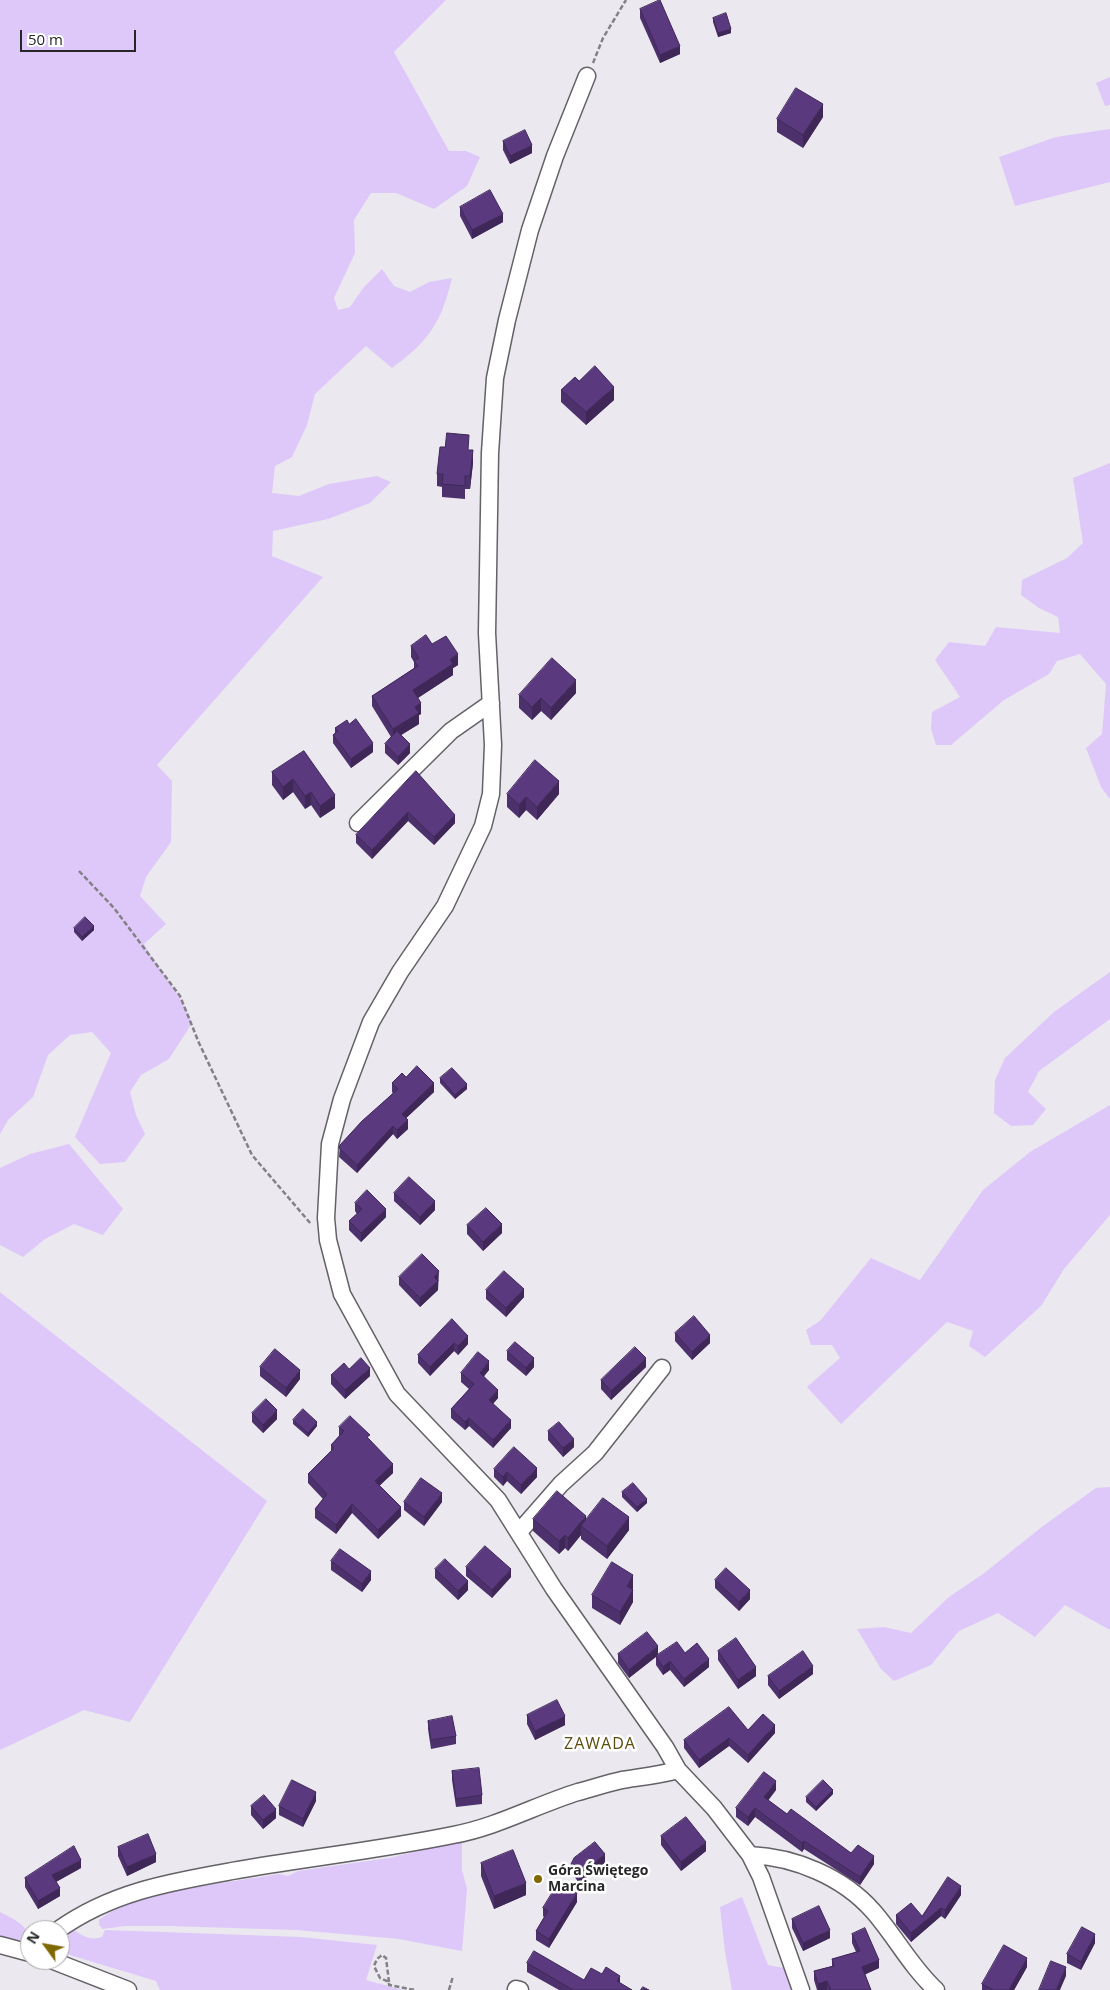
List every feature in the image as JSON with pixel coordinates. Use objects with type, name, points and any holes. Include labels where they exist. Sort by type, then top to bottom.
[{"type":"street","points":[[587,76],[555,156],[530,230],[507,320],[495,378],[490,453],[488,603],[493,745],[490,794],[482,826],[445,906],[400,972],[371,1022],[342,1099],[330,1144],[326,1218],[328,1240],[342,1294],[397,1394],[498,1500],[554,1589],[665,1747],[678,1770],[714,1808],[750,1855],[761,1878],[801,1990]]},
{"type":"street","points":[[358,823],[451,732],[491,703]]},
{"type":"street","points":[[518,1532],[561,1484],[595,1454],[662,1368]]},
{"type":"street","points":[[70,1922],[106,1901],[137,1890],[248,1868],[387,1848],[462,1833],[499,1823],[576,1793],[621,1780],[678,1770]]},
{"type":"street","points":[[750,1855],[771,1856],[798,1863],[826,1876],[852,1892],[873,1910],[936,1990]]},
{"type":"street","points":[[0,1945],[20,1950]]},
{"type":"street","points":[[70,1967],[128,1990]]},
{"type":"path","points":[[587,76],[603,38],[626,0]]},
{"type":"path","points":[[79,871],[114,908],[180,996],[199,1043],[252,1155],[304,1218],[328,1240]]},
{"type":"path","points":[[390,1982],[380,1978],[374,1969],[377,1959],[382,1955],[386,1958],[390,1982],[389,1985],[415,1990]]},
{"type":"path","points":[[449,1990],[452,1976]]},
{"type":"shaded area","points":[[0,0],[446,0],[394,52],[449,151],[466,151],[480,157],[467,186],[434,209],[396,193],[371,193],[354,220],[355,253],[334,298],[338,310],[350,307],[364,287],[382,269],[394,286],[410,292],[429,282],[452,278],[448,294],[432,330],[415,349],[392,368],[366,346],[315,394],[307,425],[292,457],[275,466],[272,493],[299,496],[329,484],[377,476],[391,482],[370,503],[328,519],[273,531],[272,556],[323,577],[157,765],[172,781],[171,842],[146,877],[140,896],[166,924],[144,944],[176,992],[192,1023],[169,1059],[141,1075],[130,1092],[136,1115],[145,1134],[125,1162],[100,1164],[75,1137],[111,1053],[92,1032],[70,1035],[48,1055],[33,1097],[8,1120],[0,1134]]},
{"type":"shaded area","points":[[1110,77],[1110,105],[1105,106],[1096,83]]},
{"type":"shaded area","points":[[1110,129],[1110,182],[1015,206],[999,157],[1056,137]]},
{"type":"shaded area","points":[[1110,463],[1110,799],[1101,787],[1086,748],[1102,734],[1106,684],[1080,654],[1057,661],[1049,674],[1004,700],[951,745],[936,745],[931,729],[932,712],[960,697],[935,660],[949,642],[985,646],[996,627],[1060,633],[1058,617],[1039,608],[1021,595],[1022,580],[1067,558],[1083,543],[1073,478]]},
{"type":"shaded area","points":[[1110,972],[1110,1019],[1039,1071],[1028,1092],[1046,1109],[1033,1125],[1011,1126],[994,1113],[995,1080],[1005,1058],[1054,1012]]},
{"type":"shaded area","points":[[1110,1105],[1110,1215],[1064,1269],[1041,1306],[985,1357],[969,1346],[973,1331],[947,1322],[841,1424],[807,1387],[840,1358],[832,1345],[811,1345],[806,1330],[820,1321],[871,1258],[920,1280],[983,1190],[1030,1152]]},
{"type":"shaded area","points":[[69,1144],[123,1209],[103,1235],[74,1224],[45,1239],[23,1257],[0,1245],[0,1168],[30,1154]]},
{"type":"shaded area","points":[[0,1292],[267,1501],[130,1722],[84,1710],[0,1750]]},
{"type":"shaded area","points":[[1110,1487],[1110,1630],[1065,1605],[1035,1637],[998,1613],[959,1631],[931,1665],[894,1681],[881,1669],[857,1629],[884,1627],[911,1633],[949,1597],[983,1574],[1043,1526],[1096,1488]]},
{"type":"shaded area","points":[[462,1841],[462,1870],[467,1889],[462,1951],[399,1939],[297,1930],[168,1926],[125,1926],[103,1929],[99,1925],[99,1920],[115,1910],[159,1895],[279,1874],[288,1876],[298,1871],[389,1858]]},
{"type":"shaded area","points":[[742,1897],[768,1965],[784,1968],[792,1990],[732,1990],[720,1907]]},
{"type":"shaded area","points":[[0,1912],[20,1924],[20,1940],[0,1936]]},
{"type":"shaded area","points":[[74,1930],[91,1938],[102,1937],[105,1930],[301,1937],[377,1945],[366,1980],[403,1990],[160,1990],[156,1981],[70,1955],[70,1933]]},
{"type":"building","points":[[660,0],[680,46],[660,55],[640,9]]},
{"type":"building","points":[[726,13],[731,29],[718,33],[713,18]]},
{"type":"building","points":[[796,88],[823,104],[803,135],[777,119]]},
{"type":"building","points":[[525,130],[532,145],[510,156],[503,141]]},
{"type":"building","points":[[490,190],[503,214],[472,230],[460,207]]},
{"type":"building","points":[[595,366],[614,387],[586,412],[561,390],[575,377],[579,381]]},
{"type":"building","points":[[447,433],[469,435],[468,450],[473,450],[470,476],[465,476],[465,486],[442,484],[443,474],[437,474],[440,447],[445,447]]},
{"type":"building","points":[[426,635],[432,644],[446,636],[458,654],[450,659],[453,664],[413,690],[421,703],[415,707],[419,713],[393,729],[372,696],[418,666],[414,661],[419,658],[411,646]]},
{"type":"building","points":[[552,658],[576,680],[551,708],[541,698],[532,707],[519,695]]},
{"type":"building","points":[[356,719],[373,743],[351,759],[333,735],[338,731],[335,728],[347,720],[349,724]]},
{"type":"building","points":[[397,731],[410,744],[398,757],[385,744]]},
{"type":"building","points":[[304,751],[335,795],[320,806],[311,792],[305,796],[293,779],[283,787],[272,772]]},
{"type":"building","points":[[535,760],[559,781],[537,807],[526,797],[519,805],[507,794]]},
{"type":"building","points":[[416,771],[455,815],[434,837],[408,812],[372,850],[356,835]]},
{"type":"building","points":[[85,917],[94,926],[82,937],[74,928]]},
{"type":"building","points":[[417,1066],[434,1083],[402,1114],[408,1120],[397,1130],[393,1126],[357,1165],[339,1148],[340,1145],[362,1121],[398,1089],[392,1083],[402,1073],[406,1077]]},
{"type":"building","points":[[452,1068],[467,1084],[455,1095],[440,1078]]},
{"type":"building","points":[[409,1177],[435,1201],[420,1217],[394,1193]]},
{"type":"building","points":[[367,1190],[386,1209],[361,1233],[349,1221],[362,1209],[355,1203]]},
{"type":"building","points":[[486,1208],[502,1224],[483,1242],[467,1225]]},
{"type":"building","points":[[422,1254],[439,1271],[434,1277],[438,1281],[420,1298],[399,1277]]},
{"type":"building","points":[[504,1271],[524,1289],[506,1308],[486,1290]]},
{"type":"building","points":[[694,1316],[710,1335],[692,1352],[675,1333]]},
{"type":"building","points":[[452,1319],[468,1336],[458,1346],[454,1343],[430,1367],[418,1355]]},
{"type":"building","points":[[515,1342],[534,1358],[526,1368],[507,1351]]},
{"type":"building","points":[[635,1347],[646,1358],[611,1391],[601,1380]]},
{"type":"building","points":[[275,1349],[300,1370],[286,1388],[260,1367]]},
{"type":"building","points":[[478,1352],[489,1361],[480,1373],[498,1390],[489,1400],[511,1420],[493,1440],[469,1418],[465,1422],[451,1409],[474,1384],[461,1373]]},
{"type":"building","points":[[361,1358],[370,1368],[345,1390],[331,1375],[344,1363],[349,1369]]},
{"type":"building","points":[[266,1399],[277,1410],[263,1425],[252,1413]]},
{"type":"building","points":[[303,1409],[317,1422],[308,1433],[293,1420]]},
{"type":"building","points":[[350,1416],[370,1435],[367,1437],[393,1464],[375,1481],[401,1507],[378,1530],[352,1504],[336,1525],[315,1509],[327,1494],[308,1474],[334,1448],[331,1445],[344,1431],[339,1427]]},
{"type":"building","points":[[559,1422],[574,1439],[563,1448],[548,1431]]},
{"type":"building","points":[[514,1447],[537,1468],[521,1485],[507,1472],[503,1477],[494,1469]]},
{"type":"building","points":[[421,1478],[442,1493],[424,1517],[404,1502]]},
{"type":"building","points":[[633,1483],[647,1499],[637,1507],[622,1492]]},
{"type":"building","points":[[557,1491],[586,1516],[568,1538],[565,1535],[559,1541],[533,1519]]},
{"type":"building","points":[[603,1498],[629,1517],[607,1546],[581,1526]]},
{"type":"building","points":[[485,1546],[511,1569],[492,1590],[466,1567]]},
{"type":"building","points":[[340,1549],[371,1571],[362,1584],[331,1561]]},
{"type":"building","points":[[445,1559],[468,1581],[458,1591],[435,1569]]},
{"type":"building","points":[[612,1562],[633,1575],[627,1586],[633,1590],[620,1612],[592,1595]]},
{"type":"building","points":[[726,1568],[750,1590],[739,1602],[715,1580]]},
{"type":"building","points":[[647,1632],[658,1646],[629,1670],[618,1654]]},
{"type":"building","points":[[736,1638],[756,1667],[738,1680],[718,1651]]},
{"type":"building","points":[[677,1642],[685,1653],[697,1643],[709,1659],[684,1679],[670,1661],[663,1667],[656,1656]]},
{"type":"building","points":[[803,1651],[813,1666],[779,1691],[768,1676]]},
{"type":"building","points":[[557,1700],[565,1716],[535,1731],[527,1715]]},
{"type":"building","points":[[729,1707],[748,1730],[763,1714],[775,1725],[748,1755],[729,1738],[699,1760],[684,1740]]},
{"type":"building","points":[[452,1716],[456,1736],[431,1740],[428,1721]]},
{"type":"building","points":[[479,1768],[482,1795],[456,1799],[452,1771]]},
{"type":"building","points":[[764,1772],[776,1781],[764,1797],[787,1814],[791,1809],[851,1853],[858,1845],[874,1856],[860,1877],[804,1841],[802,1843],[755,1808],[748,1817],[736,1808]]},
{"type":"building","points":[[292,1780],[316,1792],[303,1819],[279,1806]]},
{"type":"building","points":[[823,1780],[833,1790],[816,1807],[806,1797]]},
{"type":"building","points":[[264,1795],[276,1809],[263,1820],[251,1806]]},
{"type":"building","points":[[686,1817],[706,1842],[681,1862],[661,1836]]},
{"type":"building","points":[[148,1834],[156,1854],[127,1867],[118,1847]]},
{"type":"building","points":[[595,1842],[605,1854],[579,1875],[571,1864],[574,1858]]},
{"type":"building","points":[[74,1846],[81,1860],[52,1875],[60,1888],[38,1901],[25,1878]]},
{"type":"building","points":[[513,1850],[526,1883],[494,1896],[481,1863]]},
{"type":"building","points":[[948,1877],[961,1886],[945,1910],[941,1908],[911,1933],[896,1915],[911,1903],[922,1916]]},
{"type":"building","points":[[559,1882],[577,1893],[549,1939],[536,1931],[548,1911],[543,1908]]},
{"type":"building","points":[[819,1906],[830,1930],[803,1943],[792,1919]]},
{"type":"building","points":[[1082,1927],[1095,1934],[1081,1962],[1067,1954]]},
{"type":"building","points":[[865,1928],[879,1960],[862,1967],[871,1990],[831,1990],[827,1981],[818,1984],[814,1971],[834,1966],[832,1959],[860,1951],[852,1934]]},
{"type":"building","points":[[1004,1945],[1027,1958],[1009,1990],[993,1990],[982,1984]]},
{"type":"building","points":[[534,1951],[584,1980],[591,1968],[602,1974],[606,1967],[620,1976],[617,1981],[632,1990],[573,1990],[527,1963]]},
{"type":"building","points":[[1051,1961],[1066,1967],[1056,1990],[1039,1990]]},
{"type":"place","name":"Góra Świętego Marcina","points":[[538,1879]]},
{"type":"district","name":"ZAWADA","points":[[600,1744]]}]
